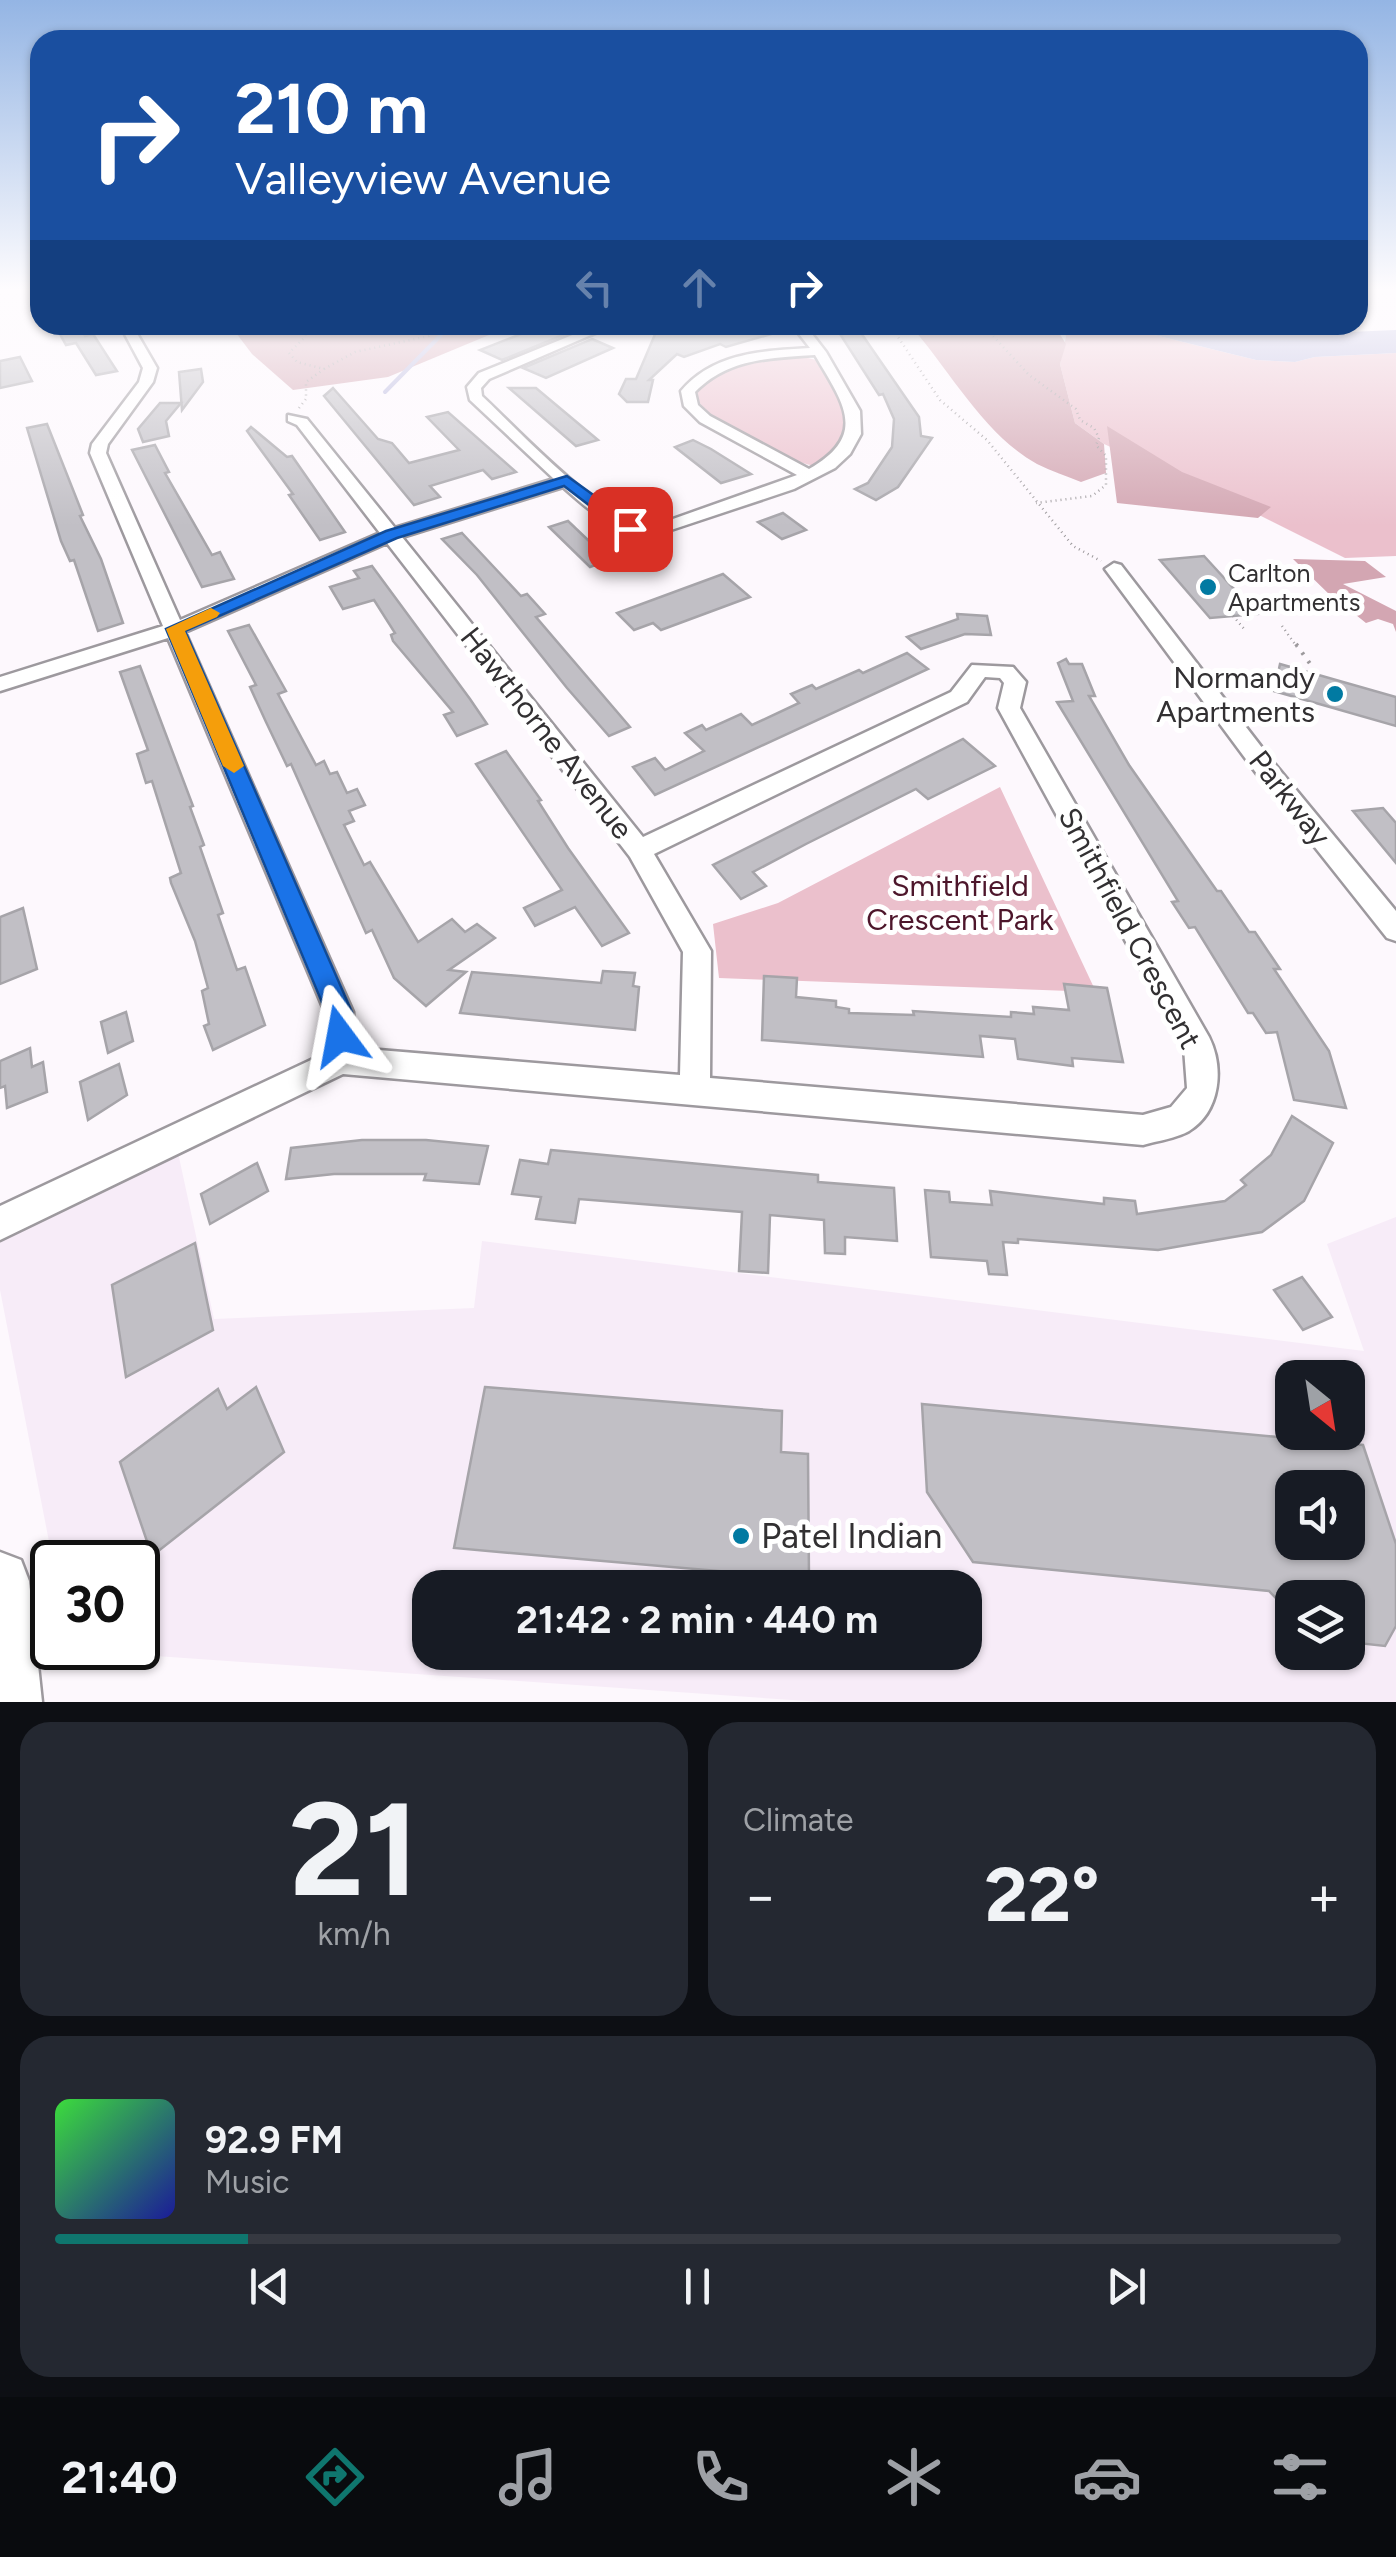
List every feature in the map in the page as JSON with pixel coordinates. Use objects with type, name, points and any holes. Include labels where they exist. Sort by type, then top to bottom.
[{"type":"main road","points":[[0,1581],[11,1702]]},
{"type":"street","points":[[150,367],[146,382],[100,444],[98,453],[339,1012],[341,1060]]},
{"type":"street","points":[[505,367],[484,376],[474,387],[475,397],[567,480],[630,529],[670,526],[810,476],[836,461],[855,436],[854,412],[828,367]]},
{"type":"street","points":[[716,367],[703,373],[688,391],[691,406],[705,420],[810,476]]},
{"type":"street","name":"Hawthorne Avenue","points":[[292,418],[302,422],[392,534],[639,850],[696,951],[695,1092]]},
{"type":"street","points":[[0,684],[175,629],[392,534],[567,480]]},
{"type":"street","name":"Parkway","points":[[1114,569],[1396,930]]},
{"type":"street","name":"Smithfield Crescent","points":[[639,850],[958,697],[979,670],[1006,672],[1015,682],[1009,708],[1199,1046],[1202,1092],[1181,1119],[1143,1130],[695,1092]]},
{"type":"street","points":[[0,1222],[341,1060],[695,1092]]},
{"type":"path","points":[[318,367],[324,369]]},
{"type":"path","points":[[292,418],[306,398],[306,382],[327,367]]},
{"type":"path","points":[[918,367],[940,400],[987,440],[1072,546],[1114,569]]},
{"type":"path","points":[[1022,367],[1076,409],[1080,420],[1094,428],[1099,438],[1096,445],[1106,456],[1106,485],[1098,494],[1036,503]]},
{"type":"path","points":[[1234,616],[1246,631]]},
{"type":"path","points":[[1282,626],[1316,672]]},
{"type":"shaded area","points":[[267,367],[411,367],[388,377],[293,390]]},
{"type":"shaded area","points":[[943,367],[1061,367],[1075,423],[1104,444],[1106,473],[1081,482],[1037,464],[1018,452],[984,419]]},
{"type":"shaded area","points":[[1107,426],[1182,472],[1271,507],[1258,518],[1117,503]]},
{"type":"shaded area","points":[[1293,559],[1365,561],[1386,577],[1343,584],[1396,611],[1396,632],[1393,624],[1378,619],[1366,623],[1351,611],[1360,608],[1344,597],[1332,597]]},
{"type":"shaded area","points":[[177,1148],[214,1319],[474,1308],[482,1241],[1364,1351],[1327,1244],[1396,1217],[1396,1702],[821,1702],[160,1656],[160,1540],[49,1540],[0,1290],[0,1236]]},
{"type":"green space","points":[[727,367],[820,367],[848,416],[844,443],[818,466],[793,459],[756,443],[708,413],[699,402],[700,383]]},
{"type":"green space","points":[[1061,367],[1396,367],[1396,556],[1345,558],[1104,444],[1075,423]]},
{"type":"green space","name":"Smithfield Crescent Park","points":[[1000,787],[1096,992],[719,978],[713,924],[778,903]]},
{"type":"building","points":[[0,367],[25,367],[32,381],[0,388]]},
{"type":"building","points":[[91,367],[115,367],[117,371],[96,375]]},
{"type":"building","points":[[524,367],[570,367],[546,378]]},
{"type":"building","points":[[641,367],[663,367],[649,380],[653,380],[648,402],[627,402],[619,394],[626,379],[636,379]]},
{"type":"building","points":[[861,367],[885,367],[919,417],[921,436],[932,438],[898,487],[876,500],[855,489],[868,483],[892,447],[894,419],[883,394],[879,395]]},
{"type":"building","points":[[201,369],[203,382],[182,410],[179,372]]},
{"type":"building","points":[[333,388],[378,439],[392,443],[409,463],[459,450],[427,417],[448,412],[516,472],[492,479],[483,470],[430,486],[440,497],[414,505],[324,396]]},
{"type":"building","points":[[509,388],[536,388],[598,440],[576,446]]},
{"type":"building","points":[[160,403],[181,403],[166,421],[169,436],[143,442],[138,429]]},
{"type":"building","points":[[47,424],[123,623],[98,631],[74,560],[70,561],[61,541],[27,428]]},
{"type":"building","points":[[251,427],[287,457],[292,456],[345,532],[320,540],[289,495],[293,494],[247,431]]},
{"type":"building","points":[[693,440],[751,474],[721,483],[675,447]]},
{"type":"building","points":[[155,445],[169,472],[165,473],[212,555],[220,552],[234,579],[202,587],[132,450]]},
{"type":"building","points":[[783,513],[806,530],[782,539],[758,522]]},
{"type":"building","points":[[568,521],[609,560],[590,567],[549,527]]},
{"type":"building","points":[[462,533],[521,596],[527,594],[545,614],[536,617],[630,727],[609,736],[567,688],[477,575],[442,539]]},
{"type":"building","name":"Carlton Apartments","points":[[1204,556],[1257,614],[1210,618],[1160,560]]},
{"type":"building","points":[[372,566],[487,724],[457,736],[444,715],[453,712],[393,641],[391,635],[395,633],[374,600],[343,609],[330,587],[359,578],[354,571]]},
{"type":"building","points":[[723,574],[750,597],[661,630],[653,623],[634,630],[617,613]]},
{"type":"building","points":[[957,614],[987,616],[991,635],[965,634],[921,649],[907,637],[958,619]]},
{"type":"building","points":[[249,625],[286,691],[278,694],[316,765],[324,761],[330,774],[337,772],[347,793],[357,789],[365,805],[349,811],[354,821],[344,825],[364,865],[370,862],[418,942],[452,919],[465,932],[477,924],[495,938],[449,970],[466,972],[426,1006],[394,978],[372,930],[366,933],[291,764],[287,766],[266,722],[250,687],[256,685],[228,631]]},
{"type":"building","points":[[907,653],[928,669],[655,795],[633,767],[655,758],[665,770],[704,751],[685,733],[702,725],[706,730],[741,714],[752,725],[799,703],[791,694],[812,685],[816,689],[859,670],[863,673]]},
{"type":"building","points":[[1066,659],[1069,664],[1082,664],[1095,696],[1089,696],[1129,765],[1217,891],[1221,891],[1249,932],[1255,932],[1280,969],[1274,969],[1329,1051],[1346,1108],[1294,1100],[1277,1032],[1266,1033],[1253,1013],[1248,1013],[1195,927],[1189,928],[1172,902],[1178,901],[1057,702],[1073,701],[1058,663]]},
{"type":"building","name":"Normandy Apartments","points":[[1280,664],[1396,697],[1396,726],[1274,691]]},
{"type":"building","points":[[140,666],[193,806],[190,807],[204,845],[200,847],[223,913],[218,915],[237,970],[245,967],[265,1025],[213,1050],[204,1026],[209,1024],[202,991],[208,988],[195,941],[170,878],[181,873],[152,781],[146,783],[137,754],[148,750],[120,672]]},
{"type":"building","points":[[963,739],[995,766],[928,799],[916,789],[806,844],[753,872],[766,886],[741,899],[713,865]]},
{"type":"building","points":[[506,751],[629,933],[602,946],[575,907],[535,926],[524,908],[562,890],[476,764]]},
{"type":"building","points":[[1383,808],[1396,823],[1396,863],[1353,811]]},
{"type":"building","points":[[23,908],[37,969],[0,984],[0,917]]},
{"type":"building","points":[[603,971],[635,973],[633,986],[639,987],[635,1030],[460,1013],[472,972],[601,983]]},
{"type":"building","points":[[764,976],[797,978],[796,997],[836,1001],[836,1007],[849,1009],[849,1013],[914,1015],[913,1011],[1011,1017],[1011,1012],[1034,1014],[1033,1007],[1069,1010],[1064,984],[1107,988],[1123,1062],[1072,1058],[1073,1066],[1018,1059],[1015,1039],[980,1036],[983,1057],[762,1040]]},
{"type":"building","points":[[126,1012],[133,1041],[108,1053],[101,1022]]},
{"type":"building","points":[[30,1048],[32,1067],[43,1062],[47,1092],[7,1108],[5,1086],[0,1088],[0,1061]]},
{"type":"building","points":[[119,1064],[127,1095],[88,1120],[80,1082]]},
{"type":"building","points":[[1292,1116],[1333,1143],[1304,1201],[1262,1232],[1158,1250],[1018,1239],[1018,1243],[1003,1242],[1007,1275],[989,1274],[987,1261],[931,1257],[925,1190],[949,1192],[950,1202],[992,1205],[990,1191],[1104,1204],[1104,1198],[1135,1201],[1137,1214],[1225,1201],[1246,1185],[1241,1180],[1271,1155]]},
{"type":"building","points":[[362,1140],[426,1140],[488,1146],[479,1184],[424,1180],[426,1174],[334,1174],[286,1179],[291,1148]]},
{"type":"building","points":[[551,1150],[818,1175],[818,1182],[894,1188],[897,1241],[845,1237],[845,1254],[825,1253],[824,1220],[770,1215],[768,1273],[739,1271],[742,1212],[579,1199],[575,1223],[536,1219],[541,1197],[512,1194],[520,1160],[548,1164]]},
{"type":"building","points":[[257,1163],[268,1191],[210,1224],[201,1194]]},
{"type":"building","points":[[195,1243],[213,1330],[126,1377],[112,1285]]},
{"type":"building","points":[[1302,1277],[1332,1317],[1303,1330],[1274,1290]]},
{"type":"building","points":[[256,1387],[284,1452],[160,1550],[160,1540],[147,1540],[120,1462],[218,1389],[227,1409]]},
{"type":"building","points":[[485,1387],[782,1411],[781,1452],[808,1454],[809,1570],[706,1570],[454,1548]]},
{"type":"building","points":[[922,1404],[1275,1437],[1275,1450],[1365,1450],[1396,1544],[1396,1626],[1385,1646],[1365,1644],[1365,1580],[1275,1580],[1275,1597],[1269,1591],[973,1562],[927,1492]]},
{"type":"waterway","points":[[385,392],[409,367]]},
{"type":"slow traffic","points":[[211,613],[175,629],[234,766]]},
{"type":"place","name":"Carlton Apartments","points":[[1208,587]]},
{"type":"place","name":"Normandy Apartments","points":[[1335,694]]},
{"type":"place","name":"Patel Indian","points":[[741,1536]]},
{"type":"route","points":[[340,1036],[339,1012],[175,629],[392,534],[567,480],[630,529]]}]
